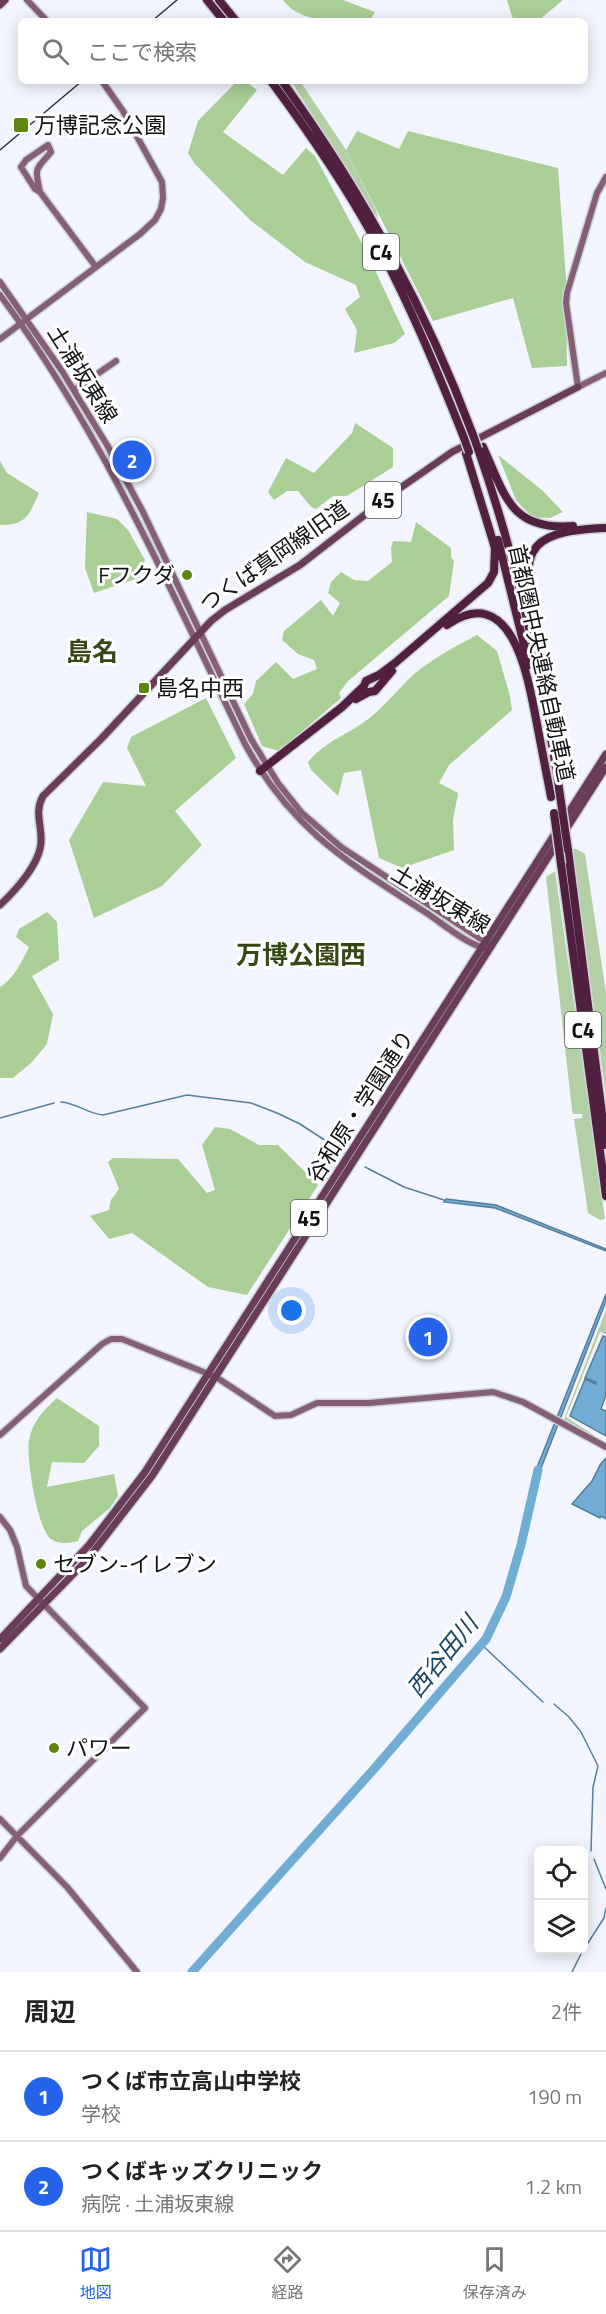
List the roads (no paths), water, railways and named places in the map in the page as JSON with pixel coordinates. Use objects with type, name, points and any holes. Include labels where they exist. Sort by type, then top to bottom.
[{"type":"highway","points":[[207,0],[222,18]]},
{"type":"highway","points":[[219,0],[234,18]]},
{"type":"highway","name":"首都圏中央連絡自動車道","points":[[273,84],[327,160],[374,238],[469,437],[500,514],[520,584],[543,687],[568,850],[606,1145]]},
{"type":"highway","name":"首都圏中央連絡自動車道","points":[[284,84],[336,160],[415,299],[461,403],[469,437]]},
{"type":"highway","points":[[474,450],[504,495],[525,519],[546,526],[606,526]]},
{"type":"highway","points":[[264,768],[342,707],[364,686],[366,681],[395,663],[479,593],[488,582],[494,572],[495,548],[474,450]]},
{"type":"highway","name":"首都圏中央連絡自動車道","points":[[474,450],[528,660],[554,813],[606,1196]]},
{"type":"highway","points":[[543,687],[540,648],[529,590],[530,556],[539,543],[551,535],[606,526]]},
{"type":"highway","points":[[342,707],[360,696],[375,691],[397,665],[453,621],[474,613],[489,616],[512,635],[523,662],[551,797]]},
{"type":"main road","points":[[0,5],[5,0]]},
{"type":"main road","name":"つくば真岡線旧道","points":[[0,905],[19,886],[40,851],[42,839],[38,806],[43,796],[101,739],[200,632],[225,610],[300,566],[360,517],[435,463],[578,387]]},
{"type":"main road","name":"谷和原・学園通り","points":[[0,1639],[93,1553],[129,1508],[481,948],[606,754]]},
{"type":"main road","name":"谷和原・学園通り","points":[[212,1376],[606,767]]},
{"type":"main road","name":"谷和原・学園通り","points":[[0,1649],[41,1603]]},
{"type":"street","points":[[27,0],[45,18]]},
{"type":"street","points":[[0,339],[140,234],[155,220],[161,209],[164,193],[162,182],[123,111],[104,84]]},
{"type":"street","points":[[40,192],[35,189],[21,167],[23,162],[48,145],[51,152],[40,162],[38,170],[37,182],[40,192],[96,267]]},
{"type":"street","points":[[24,173],[32,174],[38,170]]},
{"type":"street","points":[[606,177],[597,193],[567,293],[578,387],[606,374]]},
{"type":"street","name":"土浦坂東線","points":[[0,282],[27,318],[74,390],[143,512],[264,768],[288,808],[324,844],[364,873],[481,948],[490,948],[486,941],[341,847],[302,813],[264,768],[245,744],[110,466],[68,395],[0,295]]},
{"type":"street","points":[[74,390],[116,361]]},
{"type":"street","points":[[0,1435],[102,1344],[111,1339],[130,1340],[212,1376],[268,1412],[282,1417],[317,1403],[369,1403],[493,1392],[512,1397],[606,1447]]},
{"type":"street","points":[[0,1517],[10,1530],[18,1547],[26,1586],[145,1708],[17,1836],[0,1858]]},
{"type":"street","points":[[0,1819],[67,1887],[137,1972]]},
{"type":"water","points":[[446,1199],[496,1205],[606,1249],[606,1251],[495,1208],[444,1202]]},
{"type":"water","points":[[606,1294],[606,1301],[536,1481],[532,1480]]},
{"type":"water","points":[[603,1336],[606,1337],[606,1395],[601,1409],[606,1411],[606,1436],[570,1416],[585,1379],[596,1384],[585,1378]]},
{"type":"water","points":[[606,1458],[606,1519],[572,1504],[592,1481]]},
{"type":"waterway","points":[[61,1102],[103,1115],[187,1095],[251,1103],[300,1124],[340,1150]]},
{"type":"waterway","points":[[0,1118],[54,1103]]},
{"type":"waterway","points":[[365,1167],[404,1187],[444,1200]]},
{"type":"waterway","name":"西谷田川","points":[[192,1972],[374,1769],[486,1639],[506,1597],[521,1545],[538,1470]]},
{"type":"waterway","points":[[482,1645],[543,1702]]},
{"type":"waterway","points":[[554,1704],[581,1732],[598,1766],[593,1787],[591,1851]]},
{"type":"waterway","points":[[594,1859],[606,1889]]},
{"type":"waterway","points":[[588,1943],[604,1918],[606,1908]]},
{"type":"waterway","points":[[572,1972],[581,1954]]},
{"type":"railway","points":[[156,18],[177,0]]},
{"type":"railway","points":[[0,150],[78,84]]},
{"type":"place","name":"万博記念公園","points":[[21,125]]},
{"type":"place","name":"つくばキッズクリニック","points":[[132,460]]},
{"type":"place","name":"Fフクダ","points":[[187,575]]},
{"type":"place","name":"島名中西","points":[[144,688]]},
{"type":"place","name":"つくば市立高山中学校","points":[[428,1337]]},
{"type":"place","name":"セブン-イレブン","points":[[41,1564]]},
{"type":"place","name":"パワー","points":[[54,1748]]},
{"type":"district","name":"島名","points":[[92,651]]},
{"type":"district","name":"万博公園西","points":[[301,954]]}]
